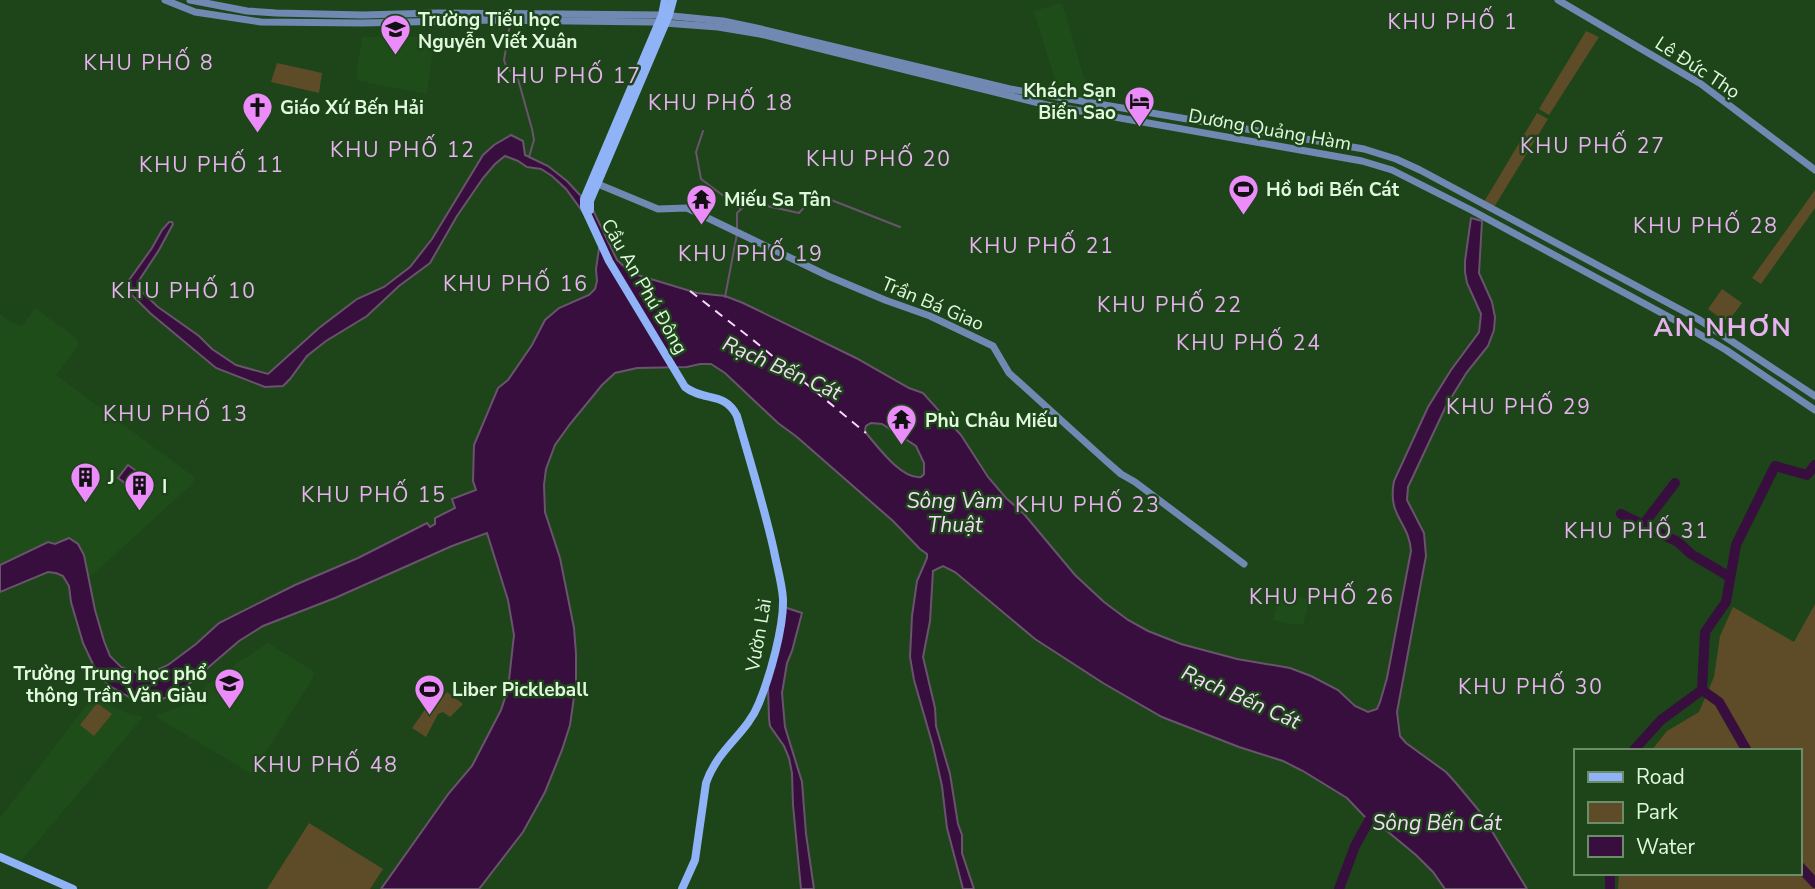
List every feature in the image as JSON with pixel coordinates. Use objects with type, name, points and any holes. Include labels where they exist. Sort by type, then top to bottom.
[{"type":"main road","points":[[664,19],[665,0]]},
{"type":"main road","points":[[595,183],[673,0]]},
{"type":"main road","name":"Cầu An Phú Đông","points":[[595,183],[587,200],[591,211],[614,259],[688,387]]},
{"type":"main road","name":"Vườn Lài","points":[[682,889],[695,860],[709,774],[760,702],[776,643],[783,602],[769,529],[734,409],[725,401],[700,395],[688,387]]},
{"type":"main road","points":[[0,857],[73,889]]},
{"type":"street","name":"Dương Quảng Hàm","points":[[190,0],[247,11],[362,19]]},
{"type":"street","name":"Lê Đức Thọ","points":[[1558,0],[1701,84],[1815,170]]},
{"type":"street","name":"Dương Quảng Hàm","points":[[167,1],[195,12],[247,20],[362,19],[439,13],[664,19],[760,34],[1092,114],[1362,161],[1392,170],[1471,210],[1682,324],[1815,410]]},
{"type":"street","name":"Dương Quảng Hàm","points":[[1004,91],[1352,147],[1396,159],[1682,310],[1815,396]]},
{"type":"street","points":[[1392,170],[1396,159]]},
{"type":"street","name":"Trần Bá Giao","points":[[595,183],[658,209],[687,208],[828,276],[934,318],[993,346],[1009,373],[1121,474],[1244,564]]},
{"type":"shaded area","points":[[1062,3],[1086,84],[1095,86],[1093,104],[1060,96],[1034,11]]},
{"type":"shaded area","name":"Trường Tiểu học Nguyễn Viết Xuân","points":[[362,37],[434,37],[427,94],[359,81],[356,77]]},
{"type":"shaded area","points":[[35,308],[77,339],[79,345],[56,375],[194,477],[193,483],[89,578],[84,555],[69,538],[55,544],[48,542],[0,565],[0,314],[22,326]]},
{"type":"shaded area","points":[[1280,593],[1310,600],[1303,624],[1273,620]]},
{"type":"shaded area","name":"Trường Trung học phổ thông Trần Văn Giàu","points":[[268,643],[313,671],[314,676],[252,774],[156,717],[177,708],[219,676],[225,679],[233,666]]},
{"type":"shaded area","points":[[95,694],[110,705],[143,717],[20,862],[0,852],[0,818]]},
{"type":"green space","points":[[1586,31],[1599,37],[1549,115],[1539,109]]},
{"type":"green space","points":[[277,63],[322,73],[319,93],[271,82]]},
{"type":"green space","points":[[1537,113],[1548,119],[1491,212],[1481,207]]},
{"type":"green space","points":[[1815,190],[1815,208],[1761,284],[1752,278]]},
{"type":"green space","points":[[1722,289],[1742,303],[1730,319],[1723,320],[1708,309]]},
{"type":"green space","points":[[1815,604],[1815,889],[1618,889],[1619,875],[1801,875],[1801,749],[1653,749],[1667,731],[1699,712],[1714,677],[1720,636],[1733,607],[1794,642]]},
{"type":"green space","name":"Liber Pickleball","points":[[447,692],[463,704],[450,717],[443,712],[438,714],[426,737],[412,728],[429,704],[433,708]]},
{"type":"green space","points":[[97,703],[112,714],[94,736],[80,725]]},
{"type":"green space","points":[[309,823],[383,869],[370,889],[267,889]]},
{"type":"water","name":"Sông Vàm Thuật","points":[[511,135],[523,141],[525,155],[548,166],[567,181],[592,208],[617,260],[631,273],[697,293],[725,296],[743,303],[923,393],[961,435],[988,477],[1024,514],[1075,575],[1128,620],[1181,644],[1237,659],[1290,668],[1311,676],[1338,690],[1355,706],[1368,712],[1377,709],[1387,678],[1411,551],[1407,532],[1393,503],[1394,481],[1428,407],[1479,332],[1481,314],[1467,283],[1465,261],[1471,218],[1482,221],[1479,273],[1492,302],[1494,330],[1488,346],[1467,372],[1446,406],[1408,487],[1407,500],[1424,533],[1426,556],[1397,712],[1400,736],[1446,772],[1481,813],[1527,889],[1445,889],[1416,855],[1381,826],[1364,816],[1347,798],[1283,761],[1162,717],[1035,639],[955,572],[943,566],[933,571],[930,621],[923,657],[935,708],[936,726],[950,774],[962,835],[962,853],[974,889],[963,889],[947,828],[942,786],[933,746],[910,657],[917,581],[927,554],[725,373],[711,364],[700,364],[687,367],[637,368],[615,373],[602,385],[555,445],[546,469],[545,512],[560,558],[574,628],[576,683],[570,725],[562,750],[545,792],[523,832],[479,889],[381,889],[449,793],[472,766],[501,710],[508,689],[514,635],[508,600],[487,533],[263,626],[239,641],[176,695],[161,699],[131,698],[108,685],[97,673],[83,643],[69,586],[63,576],[48,572],[0,592],[0,565],[48,542],[55,544],[69,538],[78,544],[84,555],[95,610],[110,656],[121,667],[136,672],[140,678],[168,665],[219,623],[427,523],[430,527],[435,524],[435,518],[455,508],[452,499],[476,490],[473,481],[474,445],[498,388],[508,380],[545,320],[559,308],[589,295],[595,289],[600,242],[593,226],[566,189],[552,176],[541,169],[527,167],[505,156],[483,178],[430,263],[399,286],[367,316],[307,356],[283,386],[265,387],[216,368],[150,313],[130,293],[127,283],[162,230],[172,222],[159,250],[138,282],[138,288],[158,307],[236,365],[268,374],[319,328],[357,299],[384,287],[410,267],[432,239],[483,155]],"holes":[[[871,423],[882,424],[916,446],[924,463],[924,474],[921,477],[914,477],[898,468],[866,433],[866,426]]]},
{"type":"water","points":[[128,465],[153,483],[143,496],[118,478]]},
{"type":"water","points":[[784,607],[802,613],[787,663],[782,693],[785,727],[802,782],[814,889],[801,889],[792,773],[784,746],[770,726],[769,719],[768,686]]},
{"type":"waterway","points":[[510,24],[504,60],[518,79],[532,129],[534,140],[529,157]]},
{"type":"waterway","points":[[703,131],[696,152],[701,179],[741,209]]},
{"type":"waterway","points":[[737,228],[737,213],[749,202],[799,213],[816,194],[900,227]]},
{"type":"waterway","points":[[725,297],[737,234]]},
{"type":"waterway","points":[[1702,690],[1705,632],[1726,602],[1736,545],[1775,466],[1807,475],[1815,465]]},
{"type":"waterway","points":[[1643,525],[1675,483]]},
{"type":"waterway","points":[[1621,514],[1678,542],[1691,554],[1730,577]]},
{"type":"waterway","points":[[1635,749],[1661,720],[1702,690],[1719,702],[1746,749]]},
{"type":"waterway","name":"Sông Bến Cát","points":[[1339,889],[1355,846],[1375,810]]},
{"type":"waterway","points":[[1801,868],[1815,883]]},
{"type":"waterway","points":[[1610,875],[1610,889]]},
{"type":"ferry route","points":[[690,291],[866,433]]},
{"type":"place","name":"Trường Tiểu học Nguyễn Viết Xuân","points":[[395,57]]},
{"type":"place","name":"Khách Sạn Biển Sao","points":[[1139,128]]},
{"type":"place","name":"Giáo Xứ Bến Hải","points":[[257,134]]},
{"type":"place","name":"Hồ bơi Bến Cát","points":[[1243,216]]},
{"type":"place","name":"Miếu Sa Tân","points":[[701,226]]},
{"type":"place","name":"Phù Châu Miếu","points":[[902,447]]},
{"type":"place","name":"J","points":[[85,504]]},
{"type":"place","name":"I","points":[[139,513]]},
{"type":"place","name":"Trường Trung học phổ thông Trần Văn Giàu","points":[[230,711]]},
{"type":"place","name":"Liber Pickleball","points":[[429,716]]},
{"type":"district","name":"KHU PHỐ 1","points":[[1453,22]]},
{"type":"district","name":"KHU PHỐ 8","points":[[149,63]]},
{"type":"district","name":"KHU PHỐ 17","points":[[569,76]]},
{"type":"district","name":"KHU PHỐ 18","points":[[721,103]]},
{"type":"district","name":"KHU PHỐ 27","points":[[1593,146]]},
{"type":"district","name":"KHU PHỐ 12","points":[[403,150]]},
{"type":"district","name":"KHU PHỐ 20","points":[[879,159]]},
{"type":"district","name":"KHU PHỐ 11","points":[[212,165]]},
{"type":"district","name":"KHU PHỐ 28","points":[[1706,226]]},
{"type":"district","name":"KHU PHỐ 21","points":[[1042,246]]},
{"type":"district","name":"KHU PHỐ 19","points":[[751,254]]},
{"type":"district","name":"KHU PHỐ 16","points":[[516,284]]},
{"type":"district","name":"KHU PHỐ 10","points":[[184,291]]},
{"type":"district","name":"KHU PHỐ 22","points":[[1170,305]]},
{"type":"district","name":"AN NHƠN","points":[[1723,327]]},
{"type":"district","name":"KHU PHỐ 24","points":[[1249,343]]},
{"type":"district","name":"KHU PHỐ 29","points":[[1519,407]]},
{"type":"district","name":"KHU PHỐ 13","points":[[176,414]]},
{"type":"district","name":"KHU PHỐ 15","points":[[374,495]]},
{"type":"district","name":"KHU PHỐ 23","points":[[1088,505]]},
{"type":"district","name":"KHU PHỐ 31","points":[[1637,531]]},
{"type":"district","name":"KHU PHỐ 26","points":[[1322,597]]},
{"type":"district","name":"KHU PHỐ 30","points":[[1531,687]]},
{"type":"district","name":"KHU PHỐ 48","points":[[326,765]]},
{"type":"water label","name":"Rạch Bến Cát","points":[[782,368]]},
{"type":"water label","name":"Rạch Bến Cát","points":[[1241,697]]}]
